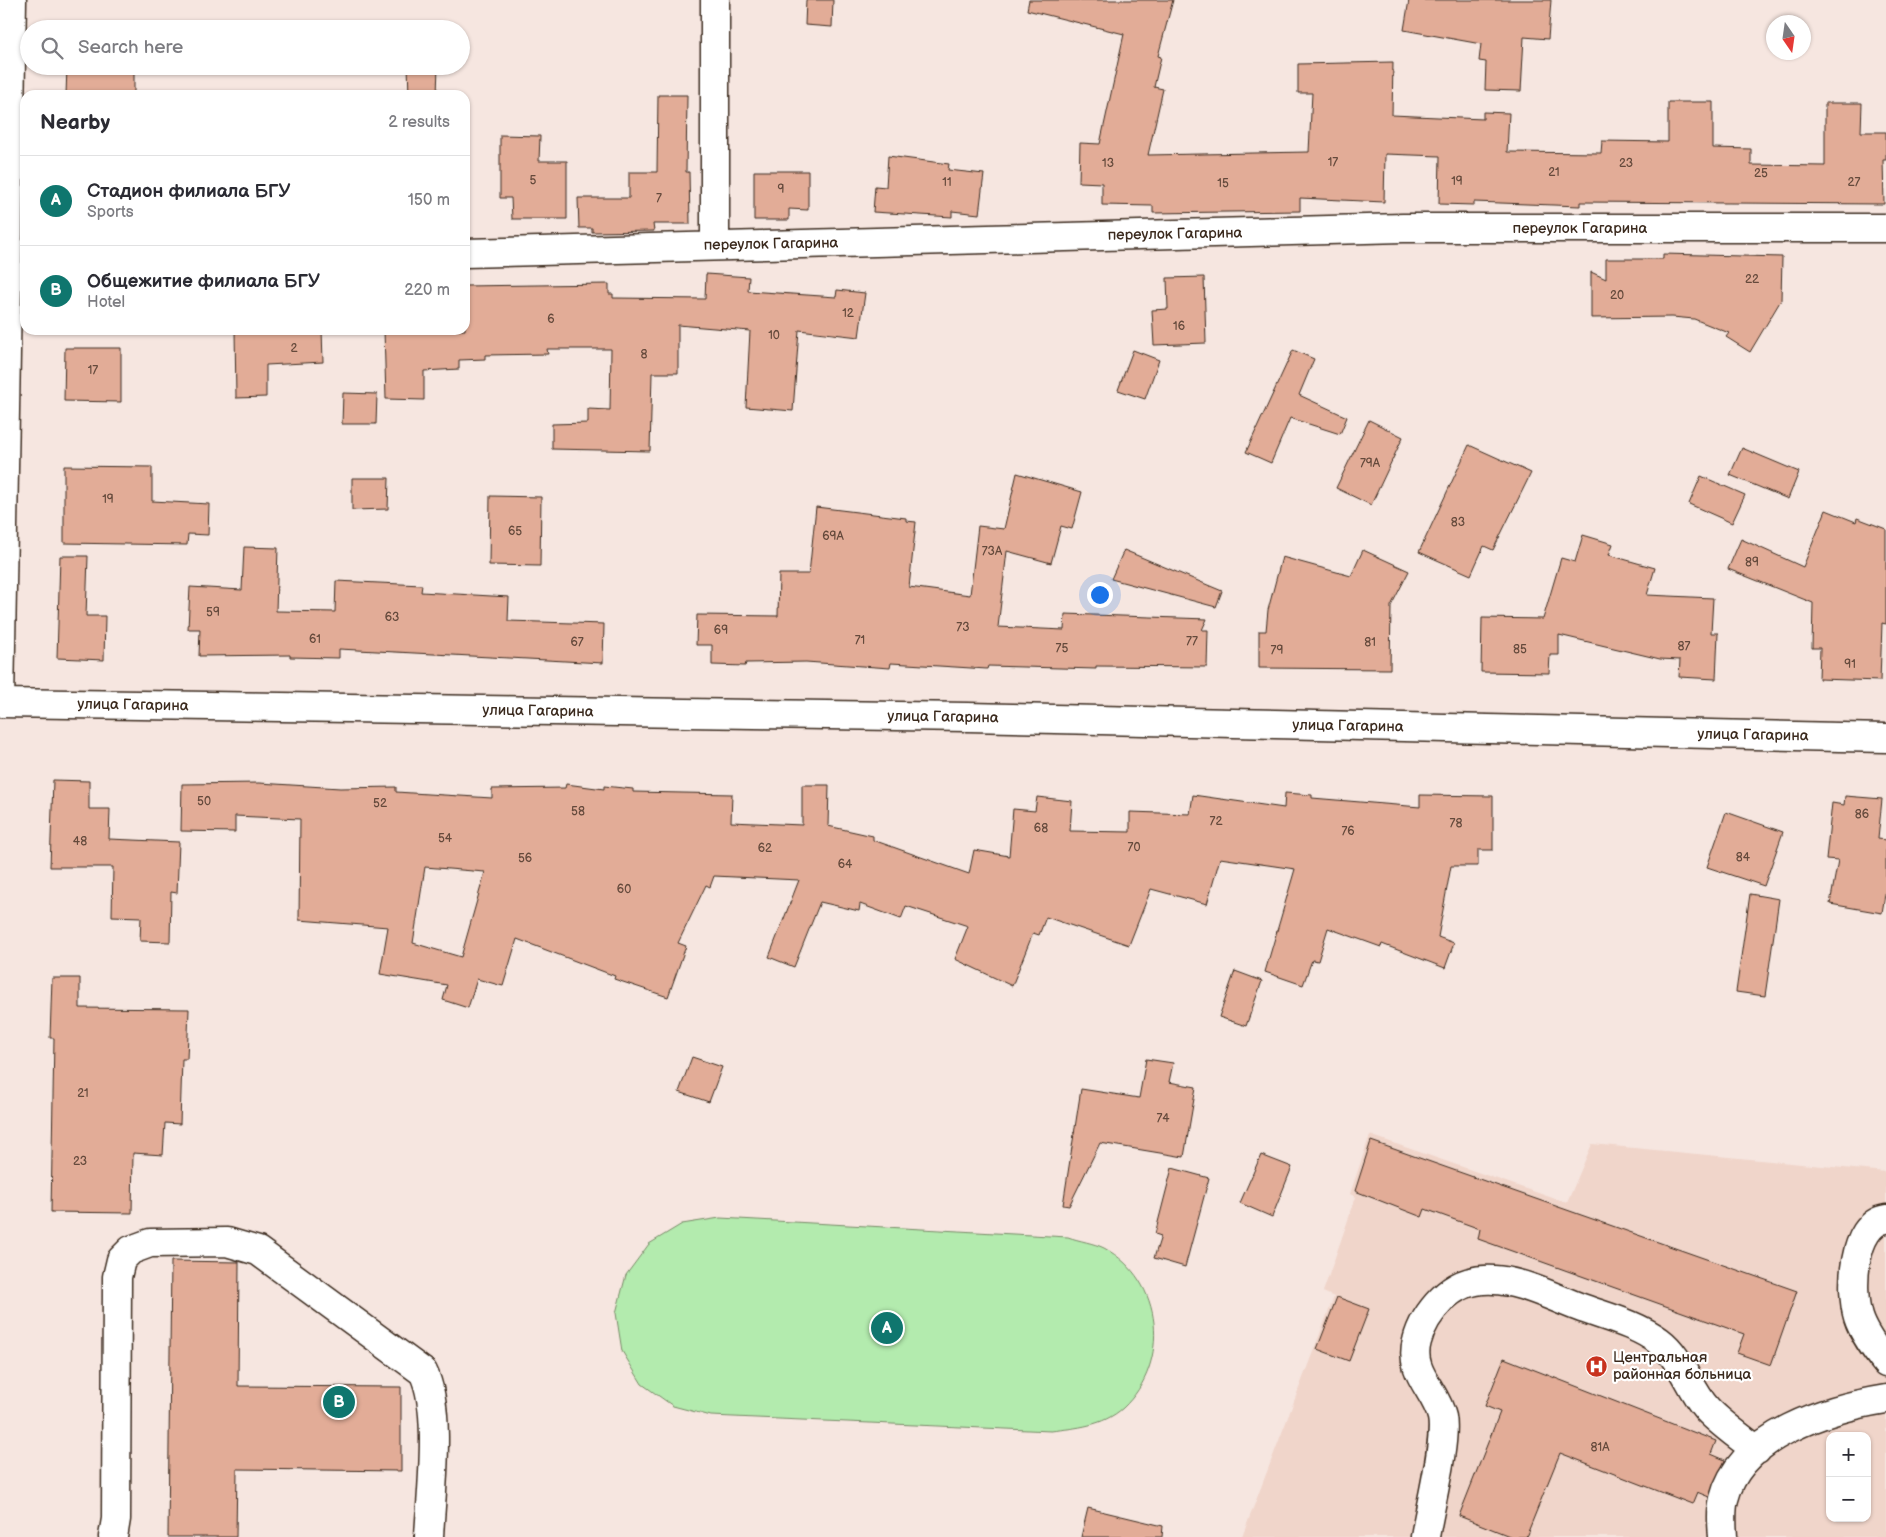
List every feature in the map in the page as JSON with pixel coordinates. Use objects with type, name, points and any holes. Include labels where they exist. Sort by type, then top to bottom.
[{"type":"street","points":[[0,703],[12,0]]},
{"type":"street","points":[[715,0],[716,245]]},
{"type":"street","name":"переулок Гагарина","points":[[470,253],[1403,228],[1886,228]]},
{"type":"street","name":"улица Гагарина","points":[[0,703],[968,717],[1886,738]]},
{"type":"street","points":[[1886,1219],[1873,1223],[1865,1232],[1858,1250],[1854,1295],[1858,1317],[1868,1339],[1886,1363]]},
{"type":"street","points":[[113,1537],[116,1519],[117,1277],[121,1260],[131,1250],[150,1243],[227,1242],[258,1250],[422,1372],[429,1384],[433,1418],[430,1537]]},
{"type":"street","points":[[1424,1537],[1442,1440],[1443,1419],[1417,1367],[1417,1341],[1433,1308],[1445,1296],[1462,1285],[1481,1279],[1499,1280],[1520,1285],[1640,1329],[1661,1342],[1674,1357],[1707,1408],[1757,1450]]},
{"type":"street","points":[[1723,1537],[1724,1498],[1732,1479],[1757,1450],[1780,1433],[1819,1414],[1856,1404],[1886,1399]]},
{"type":"shaded area","name":"Центральная районная больница","points":[[1370,1135],[1567,1203],[1592,1144],[1886,1172],[1886,1537],[1242,1537],[1334,1297],[1323,1292],[1356,1197],[1350,1194]]},
{"type":"green space","points":[[720,1218],[1068,1237],[1096,1245],[1104,1248],[1124,1262],[1139,1280],[1149,1301],[1154,1323],[1154,1346],[1149,1369],[1138,1390],[1123,1408],[1115,1414],[1089,1425],[1051,1431],[711,1416],[673,1406],[642,1384],[622,1351],[616,1313],[626,1275],[649,1244],[682,1224]]},
{"type":"building","points":[[806,0],[833,0],[832,27],[805,25]]},
{"type":"building","points":[[1029,0],[1173,0],[1158,56],[1161,57],[1154,87],[1163,89],[1148,155],[1309,152],[1312,93],[1298,93],[1298,64],[1393,62],[1392,115],[1483,119],[1483,112],[1509,113],[1507,152],[1601,153],[1602,141],[1668,142],[1668,102],[1713,102],[1713,148],[1751,149],[1751,165],[1825,166],[1825,103],[1862,103],[1861,132],[1886,132],[1886,160],[1883,160],[1884,204],[1580,202],[1580,206],[1474,202],[1474,205],[1439,204],[1440,156],[1385,154],[1384,202],[1300,198],[1300,211],[1153,213],[1153,206],[1102,205],[1102,183],[1079,182],[1080,143],[1100,144],[1124,34],[1027,10]]},
{"type":"building","points":[[1409,0],[1551,0],[1548,39],[1524,37],[1521,91],[1485,90],[1486,62],[1479,61],[1481,44],[1404,30]]},
{"type":"building","points":[[67,75],[134,75],[134,90],[66,90]]},
{"type":"building","points":[[408,75],[438,75],[437,90],[409,90]]},
{"type":"building","points":[[658,95],[687,95],[686,172],[689,172],[690,224],[653,224],[654,231],[592,232],[592,228],[579,228],[578,198],[629,198],[629,172],[657,172]]},
{"type":"building","points":[[500,135],[540,136],[539,161],[567,161],[567,219],[512,219],[511,198],[500,198]]},
{"type":"building","points":[[888,156],[949,164],[948,170],[984,174],[979,214],[952,211],[952,217],[873,212],[875,186],[886,187]]},
{"type":"building","points":[[754,171],[808,171],[808,210],[789,209],[789,220],[754,220]]},
{"type":"building","points":[[1663,254],[1782,257],[1781,300],[1750,352],[1726,337],[1729,333],[1694,319],[1672,317],[1591,318],[1591,272],[1606,279],[1606,259],[1663,259]]},
{"type":"building","points":[[706,274],[749,277],[748,291],[836,297],[837,290],[865,293],[859,337],[799,330],[793,411],[746,407],[750,331],[678,325],[678,373],[652,373],[650,451],[552,449],[552,424],[588,423],[588,409],[610,410],[611,349],[547,349],[548,354],[485,355],[485,359],[459,360],[459,369],[424,371],[424,400],[386,399],[384,335],[470,335],[470,286],[609,284],[609,294],[613,294],[613,298],[705,299]]},
{"type":"building","points":[[1204,277],[1206,343],[1154,345],[1152,310],[1168,309],[1167,278]]},
{"type":"building","points":[[235,335],[322,335],[323,362],[266,365],[266,397],[236,398]]},
{"type":"building","points":[[65,348],[121,348],[121,402],[64,401]]},
{"type":"building","points":[[1133,350],[1159,360],[1145,399],[1118,390]]},
{"type":"building","points":[[1293,350],[1314,359],[1299,395],[1347,417],[1340,434],[1290,418],[1271,463],[1246,452]]},
{"type":"building","points":[[343,393],[377,394],[376,424],[342,424]]},
{"type":"building","points":[[1369,420],[1403,437],[1371,505],[1336,488]]},
{"type":"building","points":[[1469,445],[1531,473],[1493,550],[1484,546],[1471,575],[1419,552]]},
{"type":"building","points":[[1742,448],[1799,472],[1788,499],[1730,475]]},
{"type":"building","points":[[64,466],[152,467],[152,501],[209,504],[208,535],[188,534],[187,545],[64,543]]},
{"type":"building","points":[[1017,473],[1082,492],[1072,529],[1061,526],[1051,563],[1007,551],[998,627],[1064,630],[1065,614],[1207,619],[1202,630],[1208,630],[1207,667],[1096,666],[1096,669],[988,666],[987,669],[891,663],[890,668],[806,662],[746,663],[745,666],[712,665],[712,645],[696,645],[697,615],[778,616],[779,574],[809,574],[816,507],[906,518],[906,521],[916,522],[909,587],[970,595],[978,526],[1004,529]]},
{"type":"building","points":[[1701,476],[1745,495],[1732,523],[1689,504]]},
{"type":"building","points":[[352,478],[389,478],[388,509],[352,510]]},
{"type":"building","points":[[490,496],[541,497],[540,566],[489,565]]},
{"type":"building","points":[[1826,510],[1856,522],[1857,518],[1886,529],[1886,624],[1882,623],[1880,681],[1819,679],[1820,648],[1812,648],[1813,603],[1728,569],[1741,539],[1803,567]]},
{"type":"building","points":[[1583,535],[1613,544],[1609,555],[1655,568],[1647,595],[1713,598],[1711,633],[1718,633],[1716,679],[1679,677],[1680,660],[1660,659],[1559,635],[1559,655],[1550,655],[1549,673],[1481,672],[1482,618],[1543,619],[1561,558],[1575,562]]},
{"type":"building","points":[[244,547],[278,548],[276,611],[335,612],[336,581],[422,585],[421,592],[509,597],[508,621],[604,624],[603,663],[339,649],[339,658],[290,657],[290,655],[199,656],[200,629],[188,629],[190,587],[242,590]]},
{"type":"building","points":[[1124,550],[1222,591],[1216,607],[1111,579]]},
{"type":"building","points":[[1363,550],[1409,571],[1391,606],[1390,669],[1259,668],[1259,631],[1266,631],[1268,610],[1282,557],[1351,576]]},
{"type":"building","points":[[60,556],[88,556],[86,616],[105,616],[104,660],[57,658]]},
{"type":"building","points":[[53,780],[89,781],[89,809],[110,809],[109,839],[179,842],[177,893],[171,892],[170,942],[140,941],[141,917],[112,916],[113,867],[50,867]]},
{"type":"building","points":[[259,783],[340,788],[396,787],[396,792],[492,798],[492,789],[565,788],[566,784],[604,789],[604,786],[633,789],[633,792],[732,794],[731,822],[802,825],[802,785],[829,785],[828,826],[873,836],[873,840],[969,874],[974,850],[1009,856],[1013,809],[1035,811],[1037,797],[1072,801],[1070,831],[1130,832],[1130,812],[1190,814],[1193,795],[1284,808],[1285,793],[1312,795],[1312,798],[1420,807],[1420,795],[1493,796],[1493,850],[1478,850],[1478,866],[1451,866],[1438,937],[1454,943],[1445,968],[1382,944],[1381,947],[1328,928],[1318,961],[1312,960],[1303,985],[1265,972],[1295,869],[1220,858],[1207,904],[1151,889],[1129,945],[1046,917],[1039,935],[1033,933],[1012,986],[955,959],[968,926],[906,906],[901,919],[860,904],[859,911],[820,902],[794,967],[769,957],[799,880],[714,876],[710,887],[706,885],[678,943],[686,946],[668,997],[614,979],[615,976],[517,939],[503,986],[477,979],[468,1008],[443,1000],[447,985],[380,974],[388,927],[299,920],[300,819],[235,816],[235,832],[181,831],[182,784]],"holes":[[[425,867],[485,872],[461,957],[413,943]]]},
{"type":"building","points":[[1845,796],[1882,799],[1878,839],[1886,840],[1886,888],[1882,913],[1830,904],[1838,860],[1826,859],[1832,803],[1844,805]]},
{"type":"building","points":[[1726,812],[1783,832],[1764,886],[1707,867]]},
{"type":"building","points":[[1750,894],[1779,899],[1765,996],[1736,992]]},
{"type":"building","points":[[1235,971],[1262,981],[1246,1026],[1219,1017]]},
{"type":"building","points":[[52,978],[80,978],[80,1008],[189,1009],[187,1059],[182,1059],[180,1124],[165,1123],[163,1155],[133,1153],[132,1213],[51,1212],[54,1038],[50,1038]]},
{"type":"building","points":[[692,1057],[722,1067],[709,1102],[679,1092]]},
{"type":"building","points":[[1146,1059],[1173,1063],[1169,1082],[1196,1087],[1184,1157],[1100,1143],[1069,1206],[1063,1205],[1081,1089],[1139,1098]]},
{"type":"building","points":[[1371,1141],[1797,1291],[1771,1365],[1737,1353],[1744,1334],[1478,1239],[1480,1229],[1425,1209],[1422,1217],[1355,1191]]},
{"type":"building","points":[[1261,1155],[1292,1167],[1272,1217],[1240,1203]]},
{"type":"building","points":[[1172,1168],[1209,1178],[1185,1267],[1154,1258],[1161,1236],[1155,1234]]},
{"type":"building","points":[[171,1261],[239,1262],[238,1386],[401,1387],[401,1471],[237,1469],[236,1537],[168,1537]]},
{"type":"building","points":[[1337,1297],[1369,1309],[1349,1361],[1317,1349]]},
{"type":"building","points":[[1504,1358],[1716,1441],[1711,1454],[1725,1460],[1709,1497],[1697,1492],[1692,1504],[1560,1453],[1526,1537],[1512,1537],[1459,1516],[1500,1412],[1485,1406]]},
{"type":"building","points":[[1088,1508],[1163,1526],[1162,1537],[1081,1537]]},
{"type":"place","name":"Стадион филиала БГУ","points":[[887,1328]]},
{"type":"place","name":"Центральная районная больница","points":[[1597,1366]]},
{"type":"place","name":"Общежитие филиала БГУ","points":[[339,1402]]}]
